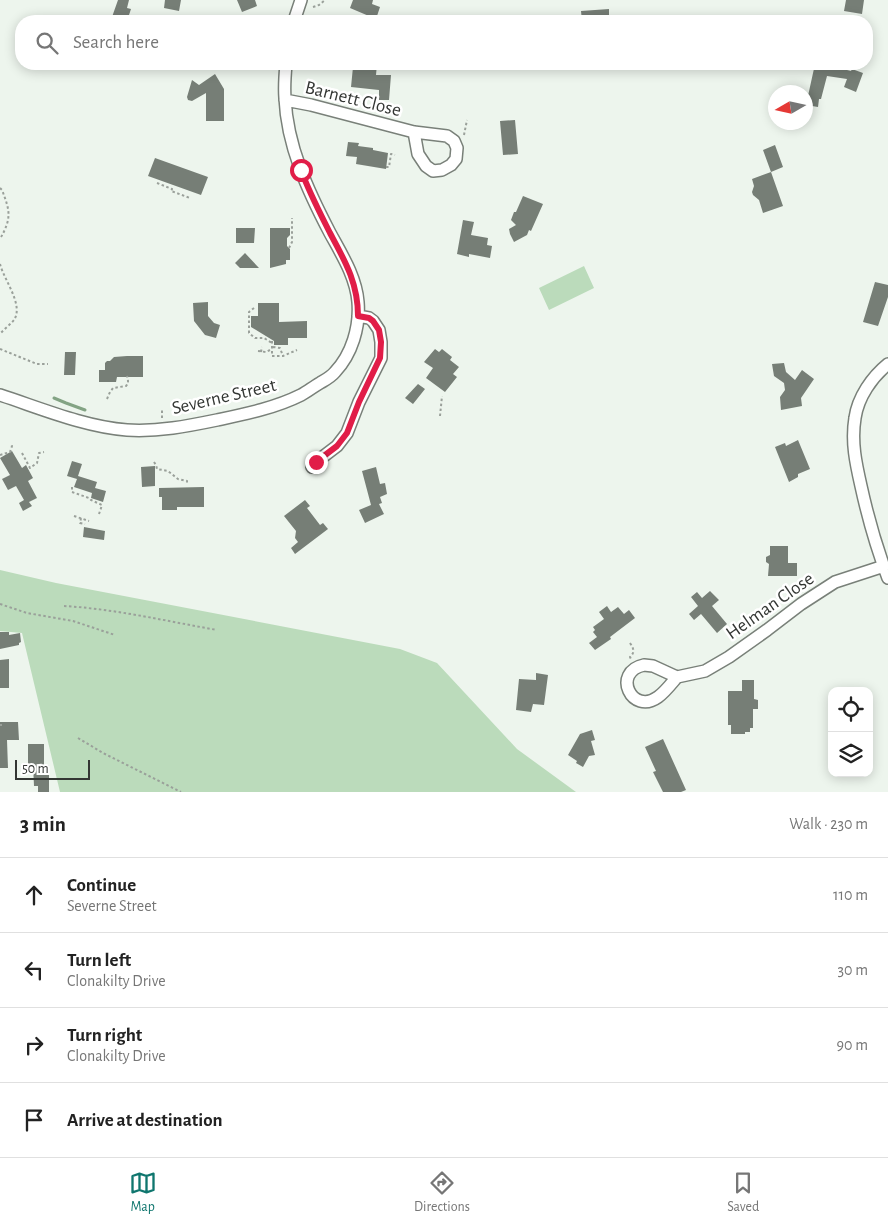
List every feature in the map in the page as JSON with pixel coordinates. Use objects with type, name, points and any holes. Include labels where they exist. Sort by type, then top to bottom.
[{"type":"street","points":[[296,15],[300,0]]},
{"type":"street","name":"Severne Street","points":[[0,395],[77,420],[102,426],[126,430],[154,430],[235,416],[270,407],[301,395],[334,374],[354,339],[357,329],[358,302],[352,276],[308,188],[295,154],[288,128],[284,87],[285,70]]},
{"type":"street","name":"Barnett Close","points":[[285,100],[414,132]]},
{"type":"street","points":[[312,467],[337,446],[347,433],[359,402],[380,358],[381,342],[379,330],[369,318],[358,316]]},
{"type":"street","points":[[888,364],[880,370],[869,384],[862,398],[855,416],[853,438],[855,459],[864,499],[888,578]]},
{"type":"street","name":"Helman Close","points":[[636,667],[629,675],[627,687],[631,696],[639,701],[648,702],[658,697],[678,678],[705,671],[729,657],[801,604],[835,582],[884,566]]},
{"type":"street","points":[[636,667],[644,665],[653,666],[678,678]]},
{"type":"path","points":[[312,7],[319,5],[325,0]]},
{"type":"path","points":[[464,135],[467,120]]},
{"type":"path","points":[[386,166],[389,167],[391,154],[395,155]]},
{"type":"path","points":[[157,182],[172,189],[171,191],[190,198]]},
{"type":"path","points":[[0,188],[9,208],[8,226],[0,239]]},
{"type":"path","points":[[289,248],[292,242],[292,218]]},
{"type":"path","points":[[0,264],[16,300],[17,312],[14,319],[0,334]]},
{"type":"path","points":[[254,308],[249,312],[249,333],[255,338],[260,337],[272,342],[272,356],[283,356],[297,350]]},
{"type":"path","points":[[260,337],[262,343]]},
{"type":"path","points":[[262,347],[260,351],[266,352],[272,348],[280,348],[283,356]]},
{"type":"path","points":[[0,349],[36,364],[48,364]]},
{"type":"path","points":[[107,399],[113,388],[128,384],[127,376]]},
{"type":"path","points":[[440,416],[442,396]]},
{"type":"path","points":[[162,410],[162,419]]},
{"type":"path","points":[[0,455],[10,452],[11,443]]},
{"type":"path","points":[[22,453],[30,468],[37,463],[40,452],[44,452]]},
{"type":"path","points":[[154,462],[157,469],[168,471],[178,479],[187,481],[188,484]]},
{"type":"path","points":[[72,487],[72,492],[102,504],[99,514]]},
{"type":"path","points":[[74,516],[89,521]]},
{"type":"path","points":[[81,518],[80,523],[85,524]]},
{"type":"path","points":[[0,604],[27,614],[73,621],[115,635]]},
{"type":"path","points":[[64,606],[124,613],[217,630]]},
{"type":"path","points":[[630,643],[634,650],[630,657],[636,667]]},
{"type":"path","points":[[78,738],[103,753],[180,792]]},
{"type":"green space","points":[[584,266],[594,288],[549,310],[539,288]]},
{"type":"green space","points":[[0,570],[56,583],[400,649],[437,663],[517,749],[576,792],[60,792],[22,633],[0,631]]},
{"type":"building","points":[[118,0],[129,0],[127,8],[131,9],[129,15],[113,15]]},
{"type":"building","points":[[165,0],[181,0],[179,11],[164,8]]},
{"type":"building","points":[[237,0],[255,0],[257,6],[242,12]]},
{"type":"building","points":[[353,0],[373,0],[372,4],[380,7],[377,15],[367,15],[350,8]]},
{"type":"building","points":[[846,0],[864,0],[862,14],[844,11]]},
{"type":"building","points":[[609,9],[609,15],[581,15],[581,11]]},
{"type":"building","points":[[353,70],[376,70],[376,75],[391,75],[389,100],[379,100],[379,90],[351,87]]},
{"type":"building","points":[[814,70],[855,70],[863,73],[856,92],[844,87],[847,79],[827,76],[818,107],[813,106],[813,85],[810,85]]},
{"type":"building","points":[[215,74],[224,89],[224,121],[206,121],[206,93],[192,101],[188,100],[187,97],[192,80],[199,85]]},
{"type":"building","points":[[515,120],[518,154],[503,155],[500,121]]},
{"type":"building","points":[[348,142],[359,143],[358,146],[388,153],[386,169],[356,164],[357,157],[346,156]]},
{"type":"building","points":[[775,145],[783,167],[771,172],[763,150]]},
{"type":"building","points":[[155,158],[208,177],[201,195],[148,176]]},
{"type":"building","points":[[771,172],[783,206],[763,213],[759,200],[752,192],[754,186],[752,179]]},
{"type":"building","points":[[523,196],[543,204],[531,231],[529,230],[527,235],[514,242],[509,229],[516,225],[511,220]]},
{"type":"building","points":[[463,220],[474,222],[471,235],[488,238],[487,245],[492,246],[490,258],[469,254],[469,257],[457,254]]},
{"type":"building","points":[[236,228],[255,228],[254,243],[236,243]]},
{"type":"building","points":[[270,228],[290,228],[287,246],[290,249],[290,260],[286,260],[286,264],[270,268]]},
{"type":"building","points":[[245,253],[259,268],[240,268],[235,263]]},
{"type":"building","points":[[875,282],[888,285],[888,297],[878,326],[863,322]]},
{"type":"building","points":[[208,302],[208,316],[214,323],[220,325],[216,338],[205,335],[194,321],[193,303]]},
{"type":"building","points":[[258,303],[279,303],[279,322],[307,321],[307,338],[288,338],[288,345],[274,345],[274,341],[251,327],[251,316],[258,316]]},
{"type":"building","points":[[435,349],[439,352],[442,349],[452,357],[450,360],[459,367],[453,374],[457,377],[445,392],[426,378],[433,368],[424,362]]},
{"type":"building","points":[[65,352],[76,352],[75,375],[64,375]]},
{"type":"building","points":[[143,356],[143,377],[117,377],[116,382],[99,382],[99,370],[105,370],[105,363],[107,361],[114,357]]},
{"type":"building","points":[[784,363],[786,372],[795,380],[802,370],[814,379],[801,398],[802,406],[781,410],[780,397],[785,390],[784,383],[774,376],[772,364]]},
{"type":"building","points":[[418,384],[425,389],[413,404],[405,398]]},
{"type":"building","points":[[798,440],[810,469],[798,474],[798,477],[789,482],[775,447],[785,443],[786,446]]},
{"type":"building","points":[[12,451],[22,468],[26,465],[33,478],[28,481],[37,498],[29,502],[32,506],[23,511],[19,503],[24,500],[16,486],[8,490],[2,479],[10,475],[0,458]]},
{"type":"building","points":[[72,461],[82,464],[78,476],[97,482],[95,488],[106,491],[103,502],[91,498],[92,493],[74,487],[77,479],[67,476]]},
{"type":"building","points":[[155,466],[155,486],[142,487],[141,467]]},
{"type":"building","points":[[376,467],[380,484],[385,483],[387,494],[380,497],[382,503],[379,504],[384,514],[365,523],[359,510],[371,505],[362,471]]},
{"type":"building","points":[[204,487],[204,507],[177,507],[177,510],[162,510],[162,497],[159,497],[159,488]]},
{"type":"building","points":[[305,500],[310,506],[307,508],[320,525],[323,523],[328,529],[295,554],[291,548],[298,542],[295,538],[296,531],[284,516]]},
{"type":"building","points":[[84,527],[105,531],[104,540],[83,537]]},
{"type":"building","points":[[770,546],[788,546],[788,563],[797,563],[797,576],[768,576],[769,564],[766,562],[766,557],[770,555]]},
{"type":"building","points":[[710,591],[719,600],[712,606],[727,624],[717,633],[701,614],[694,620],[689,614],[698,606],[691,597],[697,592],[702,598]]},
{"type":"building","points":[[607,606],[611,612],[618,607],[624,614],[629,610],[635,618],[595,650],[589,643],[597,637],[593,632],[595,630],[593,627],[604,619],[599,612]]},
{"type":"building","points":[[0,632],[9,632],[9,635],[20,633],[21,642],[19,645],[0,649]]},
{"type":"building","points":[[9,659],[9,688],[0,688],[0,660]]},
{"type":"building","points":[[536,673],[548,675],[544,705],[533,704],[531,712],[516,710],[519,679],[536,680]]},
{"type":"building","points":[[742,680],[754,680],[754,699],[758,700],[758,709],[753,709],[753,728],[750,728],[750,732],[731,734],[731,725],[728,725],[728,691],[742,691]]},
{"type":"building","points":[[0,722],[18,722],[19,740],[7,740],[8,768],[0,768]]},
{"type":"building","points":[[592,730],[595,740],[591,741],[595,755],[589,756],[583,767],[568,755],[580,734]]},
{"type":"building","points":[[663,739],[686,790],[681,792],[663,792],[653,772],[656,771],[645,747]]},
{"type":"building","points":[[28,744],[44,744],[44,765],[49,765],[49,792],[38,792],[38,786],[34,786],[33,765],[28,765]]},
{"type":"waterway","points":[[54,398],[85,410]]},
{"type":"route","points":[[301,170],[316,205],[352,276],[356,287],[358,316],[369,318],[373,321],[379,330],[381,342],[380,358],[359,402],[347,433],[337,446],[316,462]]}]
